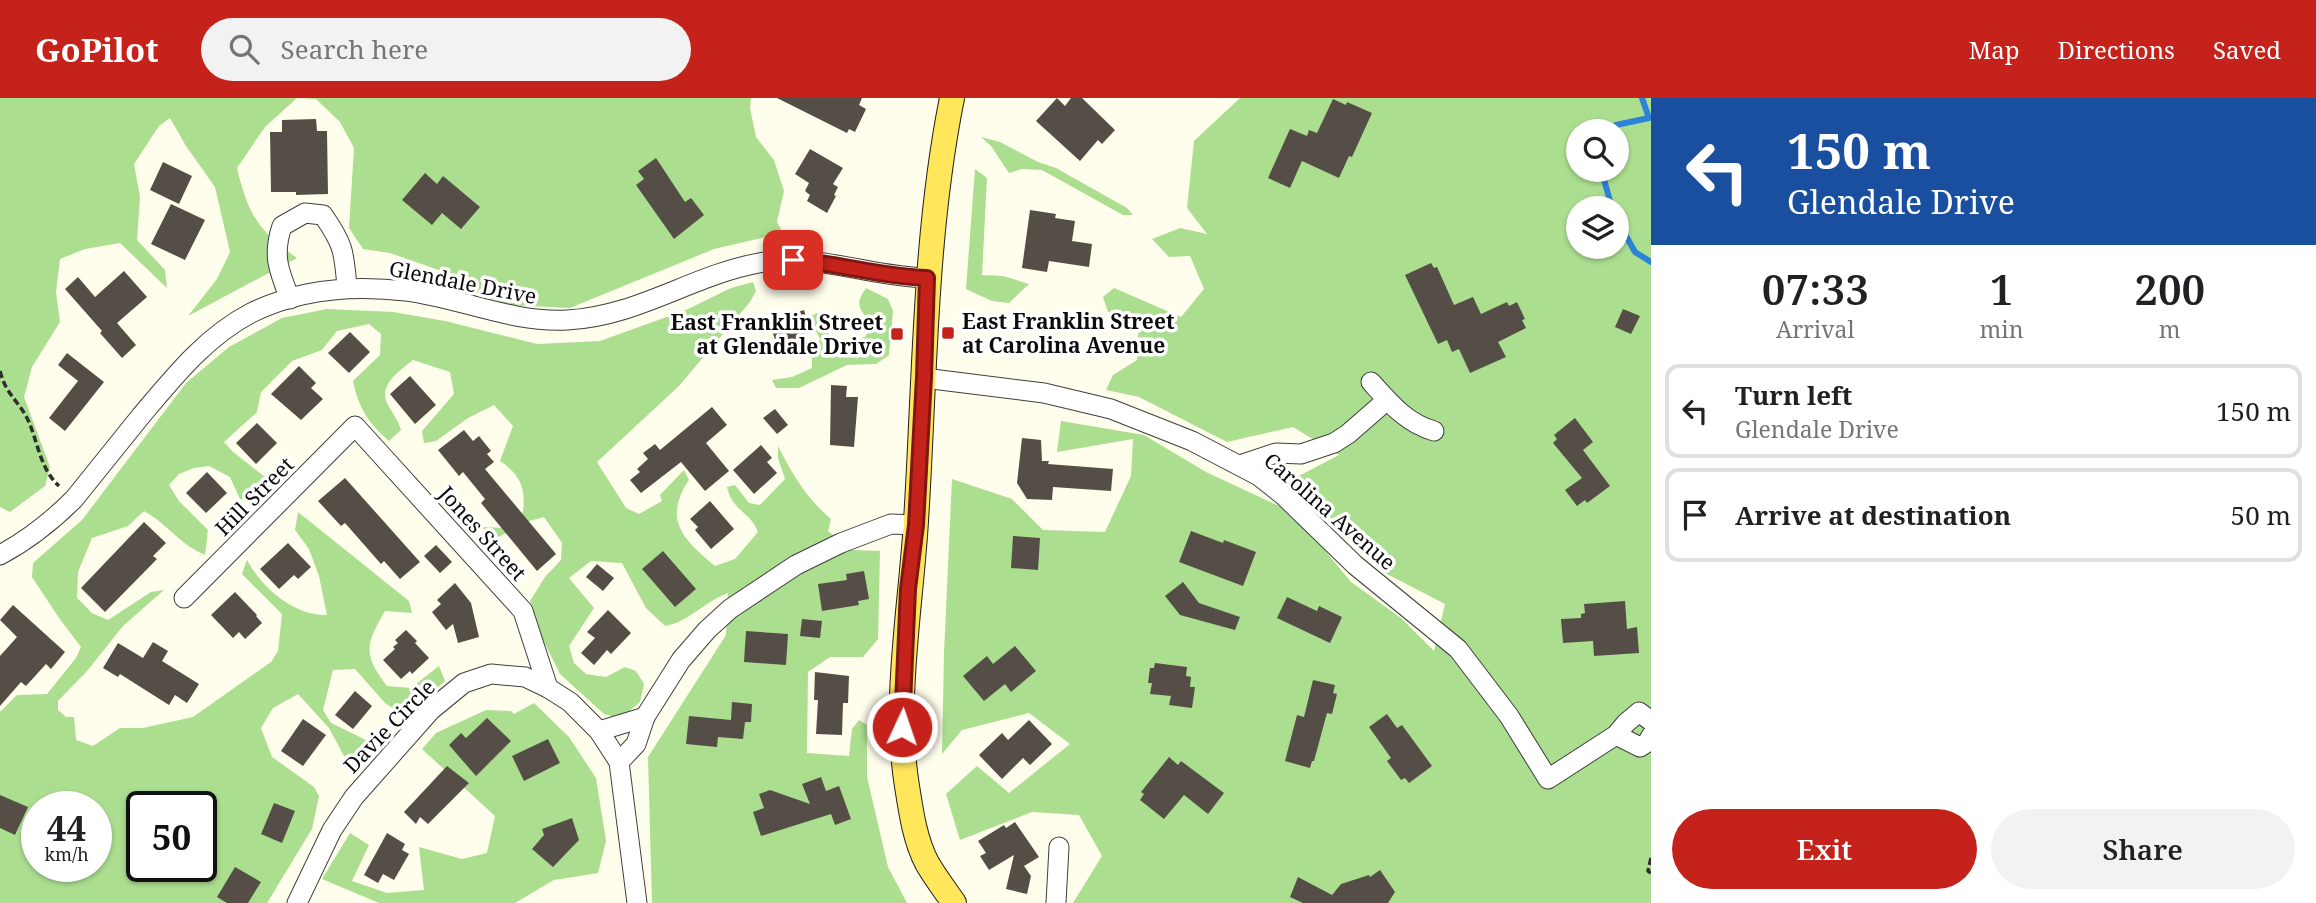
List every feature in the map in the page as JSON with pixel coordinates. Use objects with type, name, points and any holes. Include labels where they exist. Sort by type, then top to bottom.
[{"type":"main road","points":[[952,98],[940,159],[927,278],[916,525],[908,589],[902,727],[906,783],[915,830],[926,862],[954,903]]},
{"type":"street","points":[[290,299],[278,269],[276,246],[282,226],[305,213],[323,215],[339,239],[347,288]]},
{"type":"street","name":"Glendale Drive","points":[[0,555],[43,529],[74,499],[175,375],[202,347],[251,313],[290,299],[347,288],[407,291],[511,316],[565,321],[608,314],[739,268],[773,261],[811,261],[903,278],[927,278]]},
{"type":"street","name":"Carolina Avenue","points":[[924,377],[1044,393],[1111,409],[1151,423],[1259,476],[1284,496],[1355,565],[1458,649],[1508,716],[1548,779],[1616,735]]},
{"type":"street","points":[[1371,382],[1407,419],[1420,427],[1434,430]]},
{"type":"street","points":[[1240,465],[1276,453],[1301,454],[1334,443],[1387,400]]},
{"type":"street","name":"Hill Street","points":[[184,598],[355,426]]},
{"type":"street","name":"Jones Street","points":[[355,426],[523,611],[548,688]]},
{"type":"street","points":[[620,762],[636,744],[645,717],[681,660],[707,630],[755,591],[796,565],[841,543],[891,524],[916,525]]},
{"type":"street","name":"Davie Circle","points":[[297,903],[332,830],[354,797],[431,710],[464,683],[491,674],[525,677],[570,702],[599,732],[620,762],[637,903]]},
{"type":"street","points":[[1650,741],[1640,747],[1616,735],[1639,712],[1651,721]]},
{"type":"street","points":[[599,732],[645,717]]},
{"type":"street","points":[[1056,903],[1059,847]]},
{"type":"path","points":[[0,371],[4,387],[27,419],[51,479],[74,499]]},
{"type":"path","points":[[1651,858],[1648,872],[1651,873]]},
{"type":"green space","points":[[0,98],[297,98],[265,127],[237,168],[256,220],[273,239],[297,258],[188,316],[217,279],[230,252],[215,187],[170,118],[159,126],[134,164],[140,197],[137,240],[165,270],[167,288],[120,243],[85,249],[60,259],[56,292],[60,322],[32,367],[24,397],[50,467],[45,486],[10,512],[0,507]]},
{"type":"green space","points":[[297,98],[751,98],[750,108],[756,137],[774,160],[784,191],[777,222],[783,233],[714,249],[570,308],[508,305],[462,287],[447,273],[390,253],[363,249],[349,228],[354,148],[340,122],[316,99]]},
{"type":"green space","points":[[1240,98],[1651,98],[1651,903],[1073,903],[1102,856],[1079,815],[1032,812],[960,840],[946,794],[977,766],[1009,793],[1070,744],[1029,713],[962,730],[942,754],[952,479],[1012,499],[1043,530],[1105,532],[1131,476],[1133,439],[1057,452],[1061,421],[1144,435],[1206,472],[1294,513],[1351,582],[1401,618],[1434,651],[1445,604],[1385,573],[1337,527],[1293,479],[1339,455],[1293,427],[1227,442],[1139,397],[1106,390],[1113,375],[1137,360],[1139,315],[1108,312],[1103,297],[1114,288],[1181,317],[1204,289],[1190,256],[1169,257],[1152,239],[1180,228],[1207,234],[1187,208],[1194,141]]},
{"type":"green space","points":[[981,137],[1000,142],[1038,162],[1056,168],[1127,208],[1133,215],[1123,215],[1042,170],[1022,169],[1009,173],[991,146]]},
{"type":"green space","points":[[975,169],[987,178],[982,275],[1003,276],[1029,284],[1009,303],[992,301],[966,289]]},
{"type":"green space","points":[[753,282],[756,291],[750,302],[679,386],[597,462],[626,508],[639,514],[662,501],[660,495],[684,470],[689,480],[677,507],[680,528],[694,547],[715,566],[735,559],[758,532],[733,501],[727,487],[735,485],[749,503],[760,505],[785,479],[778,458],[778,446],[801,486],[831,519],[828,531],[853,550],[880,551],[878,639],[863,657],[830,657],[808,672],[807,753],[849,756],[852,729],[859,720],[867,725],[867,777],[888,867],[907,903],[652,903],[648,757],[726,635],[728,593],[682,620],[665,626],[646,608],[622,563],[591,561],[569,578],[594,608],[569,646],[574,663],[586,674],[606,677],[625,667],[636,671],[644,684],[640,702],[620,719],[604,714],[560,674],[542,638],[530,601],[545,577],[561,560],[562,543],[544,517],[526,522],[497,538],[481,527],[505,528],[523,512],[520,482],[500,461],[513,426],[494,405],[468,418],[436,441],[424,443],[422,431],[454,394],[450,372],[413,360],[387,385],[385,398],[401,430],[389,441],[365,414],[353,381],[380,355],[381,334],[369,324],[337,331],[322,350],[292,361],[261,392],[257,412],[224,442],[265,477],[262,492],[252,501],[240,499],[230,477],[209,466],[179,474],[169,485],[179,501],[208,530],[205,555],[144,511],[128,526],[92,538],[78,572],[77,598],[92,613],[108,620],[151,592],[164,590],[123,626],[87,671],[58,701],[58,710],[66,717],[74,717],[76,740],[93,746],[120,728],[143,728],[193,717],[271,662],[278,651],[282,614],[242,574],[247,560],[261,581],[280,598],[303,611],[327,615],[319,576],[309,549],[295,530],[298,512],[409,601],[412,613],[385,611],[371,641],[370,657],[387,686],[411,688],[439,666],[445,681],[420,704],[396,710],[385,703],[355,669],[333,670],[323,710],[331,723],[370,742],[356,760],[344,756],[329,728],[298,694],[273,708],[261,728],[272,757],[314,787],[319,796],[312,829],[267,903],[0,903],[0,712],[17,695],[47,694],[76,658],[81,647],[32,577],[33,563],[82,520],[186,383],[229,347],[282,318],[327,309],[393,312],[445,321],[537,344],[600,341],[686,310],[731,288]]},
{"type":"green space","points":[[866,288],[888,299],[893,311],[889,355],[876,364],[847,365],[799,388],[776,388],[772,380],[792,377],[812,368],[812,355],[820,339],[809,317],[817,313],[825,320],[832,349],[865,337],[872,326],[859,303]]},
{"type":"green space","points":[[534,703],[569,737],[596,778],[606,841],[598,873],[554,880],[515,903],[379,903],[322,879],[350,833],[369,845],[352,881],[387,893],[424,890],[419,847],[462,859],[487,853],[495,816],[422,749],[436,733],[486,710],[511,711],[514,714]]},
{"type":"building","points":[[777,98],[862,98],[859,105],[866,109],[855,132],[849,129],[847,133]]},
{"type":"building","points":[[1057,98],[1065,106],[1071,98],[1082,98],[1115,130],[1102,144],[1098,140],[1080,161],[1036,121]]},
{"type":"building","points":[[1333,99],[1372,113],[1339,178],[1302,161],[1290,188],[1268,178],[1290,129],[1307,136],[1309,130],[1317,133]]},
{"type":"building","points":[[316,119],[317,131],[327,131],[328,194],[296,195],[296,192],[271,192],[270,132],[282,132],[282,120]]},
{"type":"building","points":[[810,149],[843,168],[833,184],[838,187],[827,213],[807,201],[810,195],[805,191],[809,183],[795,174]]},
{"type":"building","points":[[656,158],[685,202],[691,198],[704,215],[674,239],[636,185],[644,179],[638,171]]},
{"type":"building","points":[[163,162],[192,176],[179,204],[150,190]]},
{"type":"building","points":[[425,173],[437,184],[443,176],[480,207],[461,229],[442,213],[432,225],[402,200]]},
{"type":"building","points":[[171,204],[205,220],[185,260],[151,244]]},
{"type":"building","points":[[1030,210],[1056,214],[1055,218],[1075,221],[1072,241],[1092,244],[1089,267],[1049,261],[1047,272],[1022,268]]},
{"type":"building","points":[[1431,263],[1434,268],[1437,267],[1454,305],[1473,297],[1481,314],[1507,302],[1509,306],[1517,302],[1526,328],[1498,342],[1506,357],[1470,373],[1459,349],[1452,352],[1447,340],[1438,344],[1405,275]]},
{"type":"building","points":[[124,271],[147,297],[117,323],[136,345],[122,358],[65,289],[78,277],[95,297]]},
{"type":"building","points":[[1623,309],[1640,316],[1631,334],[1615,327]]},
{"type":"building","points":[[804,310],[808,324],[803,326],[809,344],[791,349],[789,342],[777,346],[769,321]]},
{"type":"building","points":[[350,332],[370,352],[349,373],[328,353]]},
{"type":"building","points":[[67,353],[104,382],[65,431],[49,418],[78,381],[58,365]]},
{"type":"building","points":[[299,366],[316,383],[311,388],[323,399],[301,420],[271,394]]},
{"type":"building","points":[[410,376],[436,405],[415,424],[390,394]]},
{"type":"building","points":[[831,385],[847,386],[846,397],[858,397],[854,447],[830,445]]},
{"type":"building","points":[[712,407],[727,425],[706,443],[729,471],[705,491],[681,462],[641,493],[630,480],[640,472],[637,469],[648,459],[643,453],[655,444],[660,450]]},
{"type":"building","points":[[775,409],[788,425],[777,434],[763,418]]},
{"type":"building","points":[[1575,418],[1593,442],[1583,450],[1610,486],[1587,503],[1585,500],[1577,506],[1565,490],[1582,478],[1553,443],[1557,439],[1554,435]]},
{"type":"building","points":[[257,423],[277,443],[256,464],[236,443]]},
{"type":"building","points":[[464,430],[473,441],[479,436],[491,451],[487,454],[494,462],[485,469],[556,554],[537,571],[481,503],[485,499],[463,472],[459,476],[438,450]]},
{"type":"building","points":[[1022,438],[1041,440],[1042,461],[1049,461],[1048,464],[1113,469],[1111,491],[1053,487],[1052,500],[1027,499],[1017,483]]},
{"type":"building","points":[[761,445],[772,458],[767,462],[777,473],[754,494],[733,470]]},
{"type":"building","points":[[207,472],[227,493],[206,513],[186,493]]},
{"type":"building","points":[[345,478],[420,562],[400,579],[384,561],[381,564],[345,523],[341,526],[318,501]]},
{"type":"building","points":[[710,501],[734,529],[711,549],[695,530],[698,527],[690,519]]},
{"type":"building","points":[[144,522],[166,543],[153,556],[157,559],[105,612],[81,588]]},
{"type":"building","points":[[1191,531],[1256,552],[1243,586],[1179,562]]},
{"type":"building","points":[[1013,536],[1040,538],[1038,570],[1011,568]]},
{"type":"building","points":[[288,543],[311,567],[298,579],[294,575],[279,589],[260,569]]},
{"type":"building","points":[[436,545],[452,562],[440,573],[424,556]]},
{"type":"building","points":[[663,551],[696,589],[675,607],[642,569]]},
{"type":"building","points":[[597,564],[614,578],[603,591],[586,577]]},
{"type":"building","points":[[864,571],[869,599],[858,601],[859,605],[822,611],[818,584],[847,580],[846,574]]},
{"type":"building","points":[[1183,582],[1199,603],[1240,617],[1235,630],[1180,615],[1165,596]]},
{"type":"building","points":[[455,583],[471,603],[479,637],[458,643],[453,624],[446,630],[432,612],[441,604],[437,600]]},
{"type":"building","points":[[235,592],[262,623],[245,639],[239,632],[233,638],[211,615]]},
{"type":"building","points":[[1287,597],[1317,611],[1319,606],[1342,617],[1330,643],[1277,618]]},
{"type":"building","points":[[1625,601],[1627,629],[1637,627],[1639,653],[1594,656],[1593,641],[1563,643],[1561,619],[1581,618],[1581,614],[1585,613],[1584,604]]},
{"type":"building","points":[[13,605],[65,652],[51,669],[46,664],[26,686],[21,682],[0,706],[0,656],[17,637],[0,620]]},
{"type":"building","points":[[608,610],[631,633],[611,654],[607,650],[594,665],[581,653],[595,638],[587,632]]},
{"type":"building","points":[[802,619],[822,621],[820,638],[800,636]]},
{"type":"building","points":[[406,630],[429,658],[412,674],[410,671],[401,679],[383,660],[395,649],[393,647],[398,643],[395,640]]},
{"type":"building","points":[[746,631],[788,634],[786,665],[744,662]]},
{"type":"building","points":[[153,642],[168,651],[162,661],[199,684],[187,703],[175,695],[169,705],[120,674],[118,677],[103,668],[118,643],[143,658]]},
{"type":"building","points":[[1015,646],[1036,671],[1011,692],[1005,684],[984,701],[963,676],[987,656],[993,664]]},
{"type":"building","points":[[1155,663],[1187,667],[1186,676],[1191,677],[1190,687],[1195,687],[1192,708],[1169,705],[1171,696],[1150,694],[1150,668],[1154,668]]},
{"type":"building","points":[[815,672],[849,676],[848,703],[843,703],[842,735],[816,734],[818,700],[814,700]]},
{"type":"building","points":[[1313,680],[1335,685],[1333,693],[1337,694],[1332,714],[1327,713],[1310,768],[1285,761],[1297,715],[1304,717]]},
{"type":"building","points":[[355,691],[372,706],[353,729],[335,715]]},
{"type":"building","points":[[732,702],[752,704],[751,722],[745,722],[743,739],[718,737],[717,747],[686,744],[689,716],[731,720]]},
{"type":"building","points":[[1387,714],[1397,728],[1402,725],[1432,766],[1409,783],[1405,778],[1401,780],[1387,761],[1391,758],[1369,727]]},
{"type":"building","points":[[487,718],[511,741],[476,776],[449,745],[461,733],[466,738]]},
{"type":"building","points":[[303,719],[326,735],[303,766],[281,751]]},
{"type":"building","points":[[1029,720],[1052,744],[1030,765],[1023,758],[1002,779],[979,755],[1002,733],[1008,740]]},
{"type":"building","points":[[548,739],[560,763],[524,781],[512,756]]},
{"type":"building","points":[[1169,757],[1178,765],[1181,761],[1224,793],[1208,814],[1184,795],[1164,819],[1140,800],[1144,794],[1141,792]]},
{"type":"building","points":[[447,766],[469,783],[428,824],[420,817],[416,824],[404,812]]},
{"type":"building","points":[[821,777],[826,791],[839,786],[851,819],[835,825],[831,814],[761,836],[753,812],[764,808],[759,794],[770,790],[810,804],[802,784]]},
{"type":"building","points":[[0,795],[21,804],[21,822],[15,835],[0,828]]},
{"type":"building","points":[[274,803],[295,811],[282,843],[261,834]]},
{"type":"building","points":[[572,818],[579,840],[553,867],[532,849],[544,835],[542,829]]},
{"type":"building","points":[[1015,822],[1039,857],[1024,866],[1031,876],[1027,894],[1006,889],[1014,855],[989,870],[980,856],[986,853],[978,841],[1004,825],[1006,828]]},
{"type":"building","points":[[387,833],[405,844],[402,850],[409,854],[394,880],[383,874],[378,883],[364,875]]},
{"type":"building","points":[[235,867],[261,882],[248,903],[227,903],[217,897]]},
{"type":"building","points":[[1380,870],[1395,892],[1388,903],[1303,903],[1290,897],[1298,877],[1332,895],[1341,884],[1369,875],[1370,877]]},
{"type":"waterway","points":[[1629,122],[1649,118],[1642,98]]},
{"type":"waterway","points":[[1605,182],[1609,196]]},
{"type":"waterway","points":[[1629,241],[1635,252],[1651,262]]},
{"type":"place","name":"East Franklin Street at Carolina Avenue","points":[[948,333]]},
{"type":"place","name":"East Franklin Street at Glendale Drive","points":[[897,334]]},
{"type":"route","points":[[793,260],[903,278],[927,278],[916,525],[908,589],[902,727]]}]
